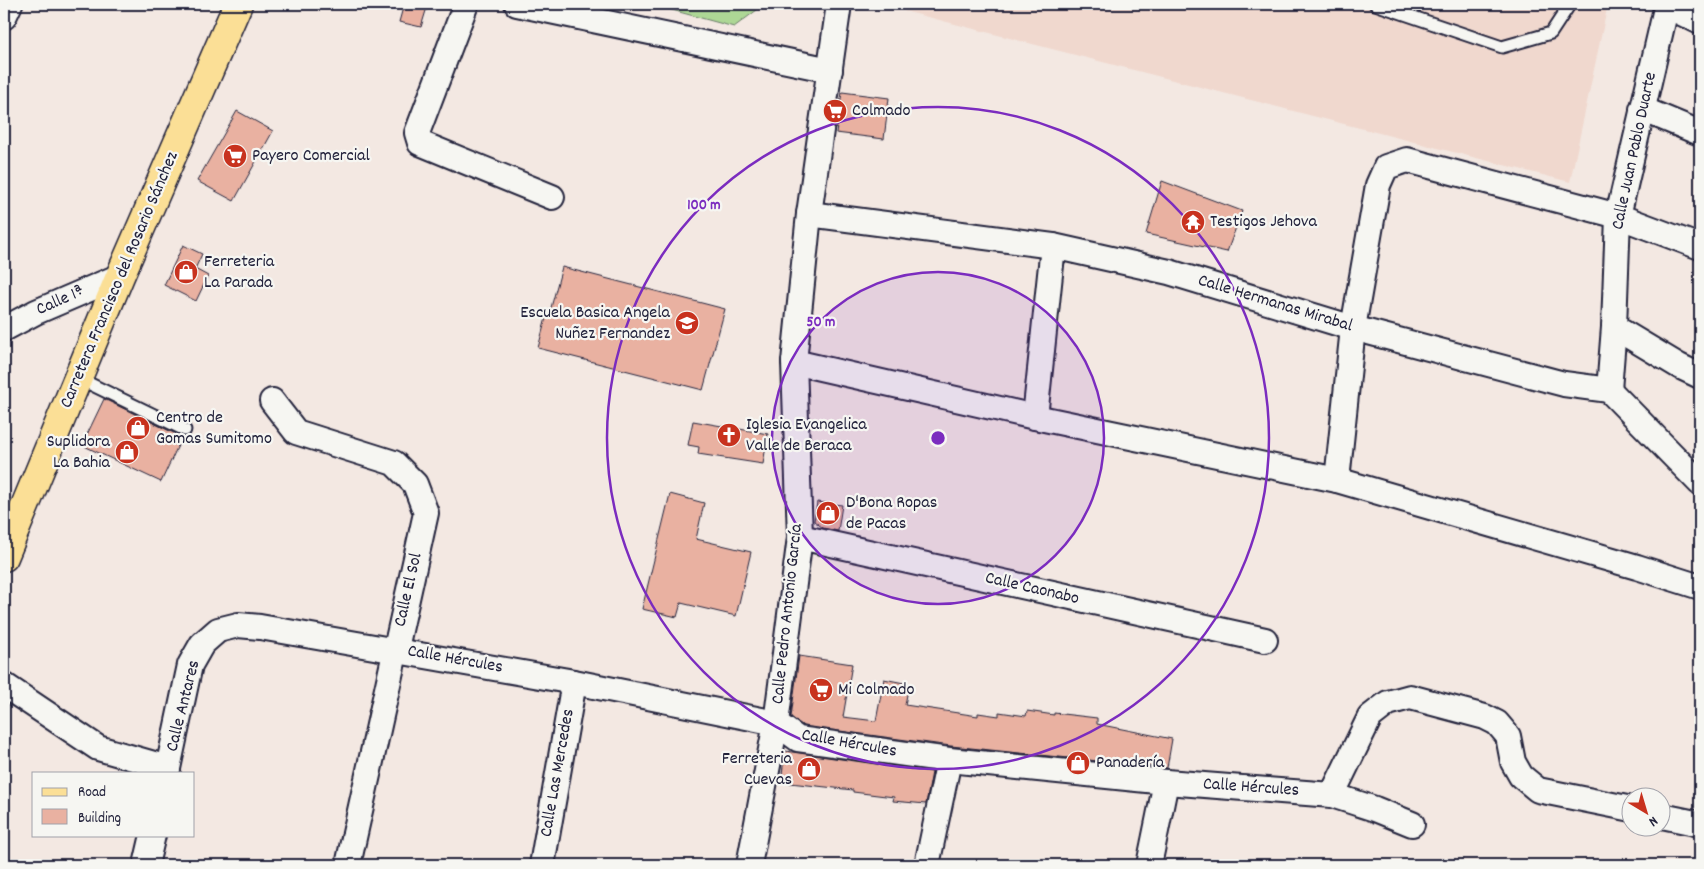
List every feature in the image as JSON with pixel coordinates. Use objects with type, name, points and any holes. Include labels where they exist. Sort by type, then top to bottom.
[{"type":"main road","name":"Carretera Francisco del Rosario Sánchez","points":[[4,557],[120,276],[238,4]]},
{"type":"street","points":[[4,17],[10,4]]},
{"type":"street","points":[[466,4],[417,133],[420,144],[552,197]]},
{"type":"street","points":[[517,4],[830,70]]},
{"type":"street","name":"Calle Pedro Antonio García","points":[[749,865],[776,723],[800,537],[794,362],[809,214],[839,4]]},
{"type":"street","points":[[1667,5],[1700,22]]},
{"type":"street","name":"Calle Juan Pablo Duarte","points":[[1609,390],[1614,327],[1618,216],[1667,5]]},
{"type":"street","points":[[1642,109],[1700,132]]},
{"type":"street","points":[[1337,480],[1353,328],[1378,185],[1386,168],[1408,160],[1618,216],[1700,247]]},
{"type":"street","name":"Calle Hermanas Mirabal","points":[[809,214],[1053,246],[1169,272],[1353,328],[1564,384],[1609,390]]},
{"type":"street","points":[[1035,417],[1053,246]]},
{"type":"street","name":"Calle 1ª","points":[[4,330],[36,312],[120,276]]},
{"type":"street","points":[[1614,327],[1679,366],[1700,376]]},
{"type":"street","points":[[794,362],[1035,417],[1337,480],[1618,561],[1700,587]]},
{"type":"street","points":[[1609,390],[1700,483]]},
{"type":"street","name":"Calle El Sol","points":[[272,401],[296,432],[394,463],[415,484],[426,513],[348,865]]},
{"type":"street","name":"Calle Caonabo","points":[[800,537],[1265,640]]},
{"type":"street","name":"Calle Antares","points":[[168,770],[190,665],[202,644],[218,630],[238,625],[260,626]]},
{"type":"street","name":"Calle Hércules","points":[[260,626],[574,682],[776,723],[798,738],[949,760],[1166,782],[1332,795],[1412,824]]},
{"type":"street","name":"Calle Las Mercedes","points":[[542,865],[574,682]]},
{"type":"street","points":[[4,685],[98,748],[168,770]]},
{"type":"street","points":[[1332,795],[1370,717],[1388,703],[1410,697],[1485,717],[1497,723],[1508,736],[1513,762],[1521,776],[1538,790],[1622,808]]},
{"type":"street","points":[[927,865],[949,760]]},
{"type":"street","points":[[1149,865],[1166,782]]},
{"type":"street","points":[[1672,818],[1700,824]]},
{"type":"street","points":[[146,865],[153,836]]},
{"type":"lane","points":[[1375,4],[1502,47],[1551,33],[1570,4]]},
{"type":"lane","points":[[78,378],[185,430]]},
{"type":"shaded area","points":[[877,4],[1608,4],[1570,182]]},
{"type":"green space","points":[[650,4],[765,4],[734,27]]},
{"type":"building","points":[[404,4],[428,4],[421,27],[399,22]]},
{"type":"building","points":[[842,92],[889,98],[884,139],[836,133]]},
{"type":"building","name":"Payero Comercial","points":[[237,111],[273,131],[234,201],[197,181]]},
{"type":"building","name":"Testigos Jehova","points":[[1162,181],[1242,211],[1227,252],[1146,234]]},
{"type":"building","name":"Ferreteria La Parada","points":[[183,245],[202,254],[195,269],[208,276],[196,301],[164,285]]},
{"type":"building","name":"Escuela Basica Angela Nuñez Fernandez","points":[[562,267],[725,309],[703,390],[538,348]]},
{"type":"building","points":[[104,399],[182,437],[161,482],[82,445]]},
{"type":"building","name":"Iglesia Evangelica Valle de Beraca","points":[[693,421],[768,434],[763,464],[698,454],[699,447],[688,445]]},
{"type":"building","points":[[670,494],[704,503],[696,539],[751,552],[736,616],[681,603],[677,617],[642,609]]},
{"type":"building","name":"D'Bona Ropas de Pacas","points":[[817,502],[842,505],[838,531],[823,528],[814,521]]},
{"type":"building","points":[[799,656],[852,664],[843,717],[876,721],[884,679],[909,684],[905,705],[978,716],[978,713],[999,716],[999,712],[1026,716],[1027,711],[1097,718],[1097,724],[1172,739],[1167,768],[951,746],[803,726],[791,717]]},
{"type":"building","points":[[785,751],[932,772],[926,804],[893,801],[894,797],[853,792],[853,790],[781,782]]},
{"type":"place","name":"Colmado","points":[[835,111]]},
{"type":"place","name":"Payero Comercial","points":[[235,156]]},
{"type":"place","name":"Testigos Jehova","points":[[1193,222]]},
{"type":"place","name":"Ferreteria La Parada","points":[[186,272]]},
{"type":"place","name":"Escuela Basica Angela Nuñez Fernandez","points":[[687,323]]},
{"type":"place","name":"Centro de Gomas Sumitomo","points":[[138,428]]},
{"type":"place","name":"Iglesia Evangelica Valle de Beraca","points":[[729,435]]},
{"type":"place","name":"Suplidora La Bahia","points":[[127,452]]},
{"type":"place","name":"D'Bona Ropas de Pacas","points":[[828,513]]},
{"type":"place","name":"Mi Colmado","points":[[821,690]]},
{"type":"place","name":"Panadería","points":[[1078,763]]},
{"type":"place","name":"Ferreteria Cuevas","points":[[809,769]]}]
